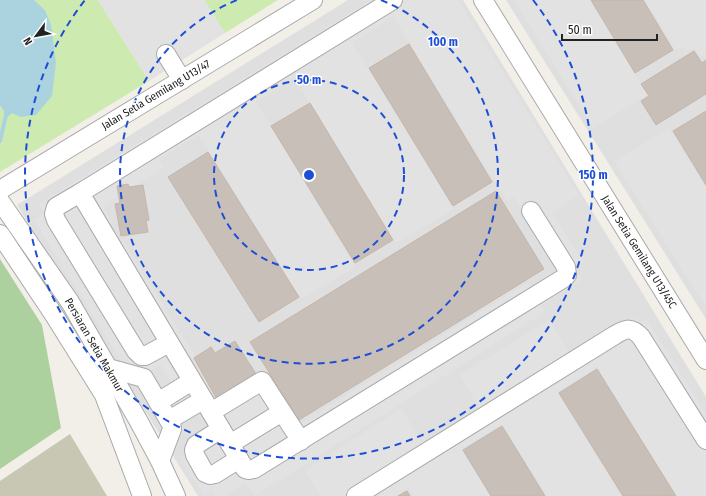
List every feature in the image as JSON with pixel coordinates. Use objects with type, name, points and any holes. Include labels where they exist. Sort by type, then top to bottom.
[{"type":"street","name":"Jalan Setia Gemilang U13/47","points":[[0,190],[313,0]]},
{"type":"street","points":[[169,343],[144,356],[141,356],[136,351],[56,220],[54,214],[56,207],[393,0]]},
{"type":"street","name":"Jalan Setia Gemilang U13/45C","points":[[483,0],[706,360]]},
{"type":"street","points":[[166,54],[182,80]]},
{"type":"street","points":[[80,193],[225,437],[245,469],[249,470],[254,469],[564,278],[567,275],[566,266],[531,211]]},
{"type":"street","name":"Persiaran Setia Makmur","points":[[0,201],[70,302],[160,461],[176,496]]},
{"type":"street","name":"Persiaran Setia Makmur","points":[[0,234],[54,315],[104,395],[142,496]]},
{"type":"street","points":[[356,496],[619,332],[629,329],[636,332],[641,338],[706,440]]},
{"type":"street","points":[[108,368],[144,378],[169,420],[172,429],[160,461]]},
{"type":"street","points":[[158,402],[192,381]]},
{"type":"street","points":[[169,420],[207,406],[262,381],[301,440]]},
{"type":"street","points":[[239,459],[215,474],[210,475],[205,472],[195,455],[194,450],[196,445],[225,437],[282,412]]},
{"type":"shaded area","points":[[98,0],[204,0],[225,33],[149,81]]},
{"type":"shaded area","points":[[348,0],[463,0],[706,397],[706,496],[198,496],[17,205]]},
{"type":"shaded area","points":[[371,0],[458,0],[579,195],[553,213],[583,262],[574,268],[581,280],[541,305],[545,312],[255,496],[245,483],[225,496],[216,496],[212,490],[204,496],[180,457],[196,446],[210,427],[185,385],[176,390],[161,365],[148,372],[135,366],[127,371],[34,220],[44,213],[38,204]],"holes":[[[393,16],[507,201],[514,197],[562,273],[533,291],[527,283],[298,425],[269,377],[217,409],[188,361],[195,356],[123,240],[116,246],[104,227],[112,222],[103,206],[164,168],[159,159],[199,135],[301,299],[355,267],[256,102],[294,77],[396,243],[454,209],[352,43]]]},
{"type":"shaded area","points":[[506,0],[706,0],[706,319]]},
{"type":"shaded area","points":[[514,0],[589,0],[648,95],[593,128]]},
{"type":"shaded area","points":[[645,0],[706,0],[706,54],[700,57],[695,48],[687,52],[683,46],[676,50]]},
{"type":"shaded area","points":[[669,128],[706,188],[706,308],[614,161]]},
{"type":"shaded area","points":[[636,317],[639,323],[646,318],[706,414],[706,496],[676,496],[597,367],[557,392],[621,496],[547,496],[502,424],[461,449],[490,496],[413,496],[408,488],[396,496],[320,496],[305,471],[401,408],[424,446],[481,411],[460,375],[549,320],[571,356]]},
{"type":"shaded area","points":[[70,434],[107,496],[0,496],[0,481]]},
{"type":"green space","points":[[34,0],[98,0],[149,81],[0,172],[0,106],[4,111],[4,119],[45,10]]},
{"type":"green space","points":[[204,0],[278,0],[225,33]]},
{"type":"green space","points":[[0,259],[42,325],[61,428],[0,469]]},
{"type":"water","points":[[0,0],[34,0],[45,10],[51,25],[56,63],[52,96],[36,115],[20,117],[12,113],[4,120],[4,111],[0,106]]},
{"type":"building","points":[[591,0],[643,0],[673,50],[635,73]]},
{"type":"building","points":[[409,44],[492,182],[453,206],[369,68]]},
{"type":"building","points":[[694,51],[702,63],[706,60],[706,94],[656,125],[641,101],[649,96],[641,84]]},
{"type":"building","points":[[310,103],[393,240],[355,263],[271,126]]},
{"type":"building","points":[[706,111],[706,185],[673,131]]},
{"type":"building","points":[[208,152],[299,297],[259,322],[168,177]]},
{"type":"building","points":[[128,184],[129,187],[143,185],[149,220],[146,221],[148,232],[121,236],[115,204],[120,203],[117,186]]},
{"type":"building","points":[[496,191],[544,269],[299,420],[250,342]]},
{"type":"building","points":[[235,341],[260,380],[220,405],[194,358],[211,347],[215,353]]},
{"type":"building","points":[[597,369],[676,496],[623,496],[559,393]]},
{"type":"building","points":[[502,426],[545,496],[491,496],[463,450]]},
{"type":"building","points":[[407,491],[410,496],[398,496]]},
{"type":"waterway","points":[[0,141],[6,115]]}]
